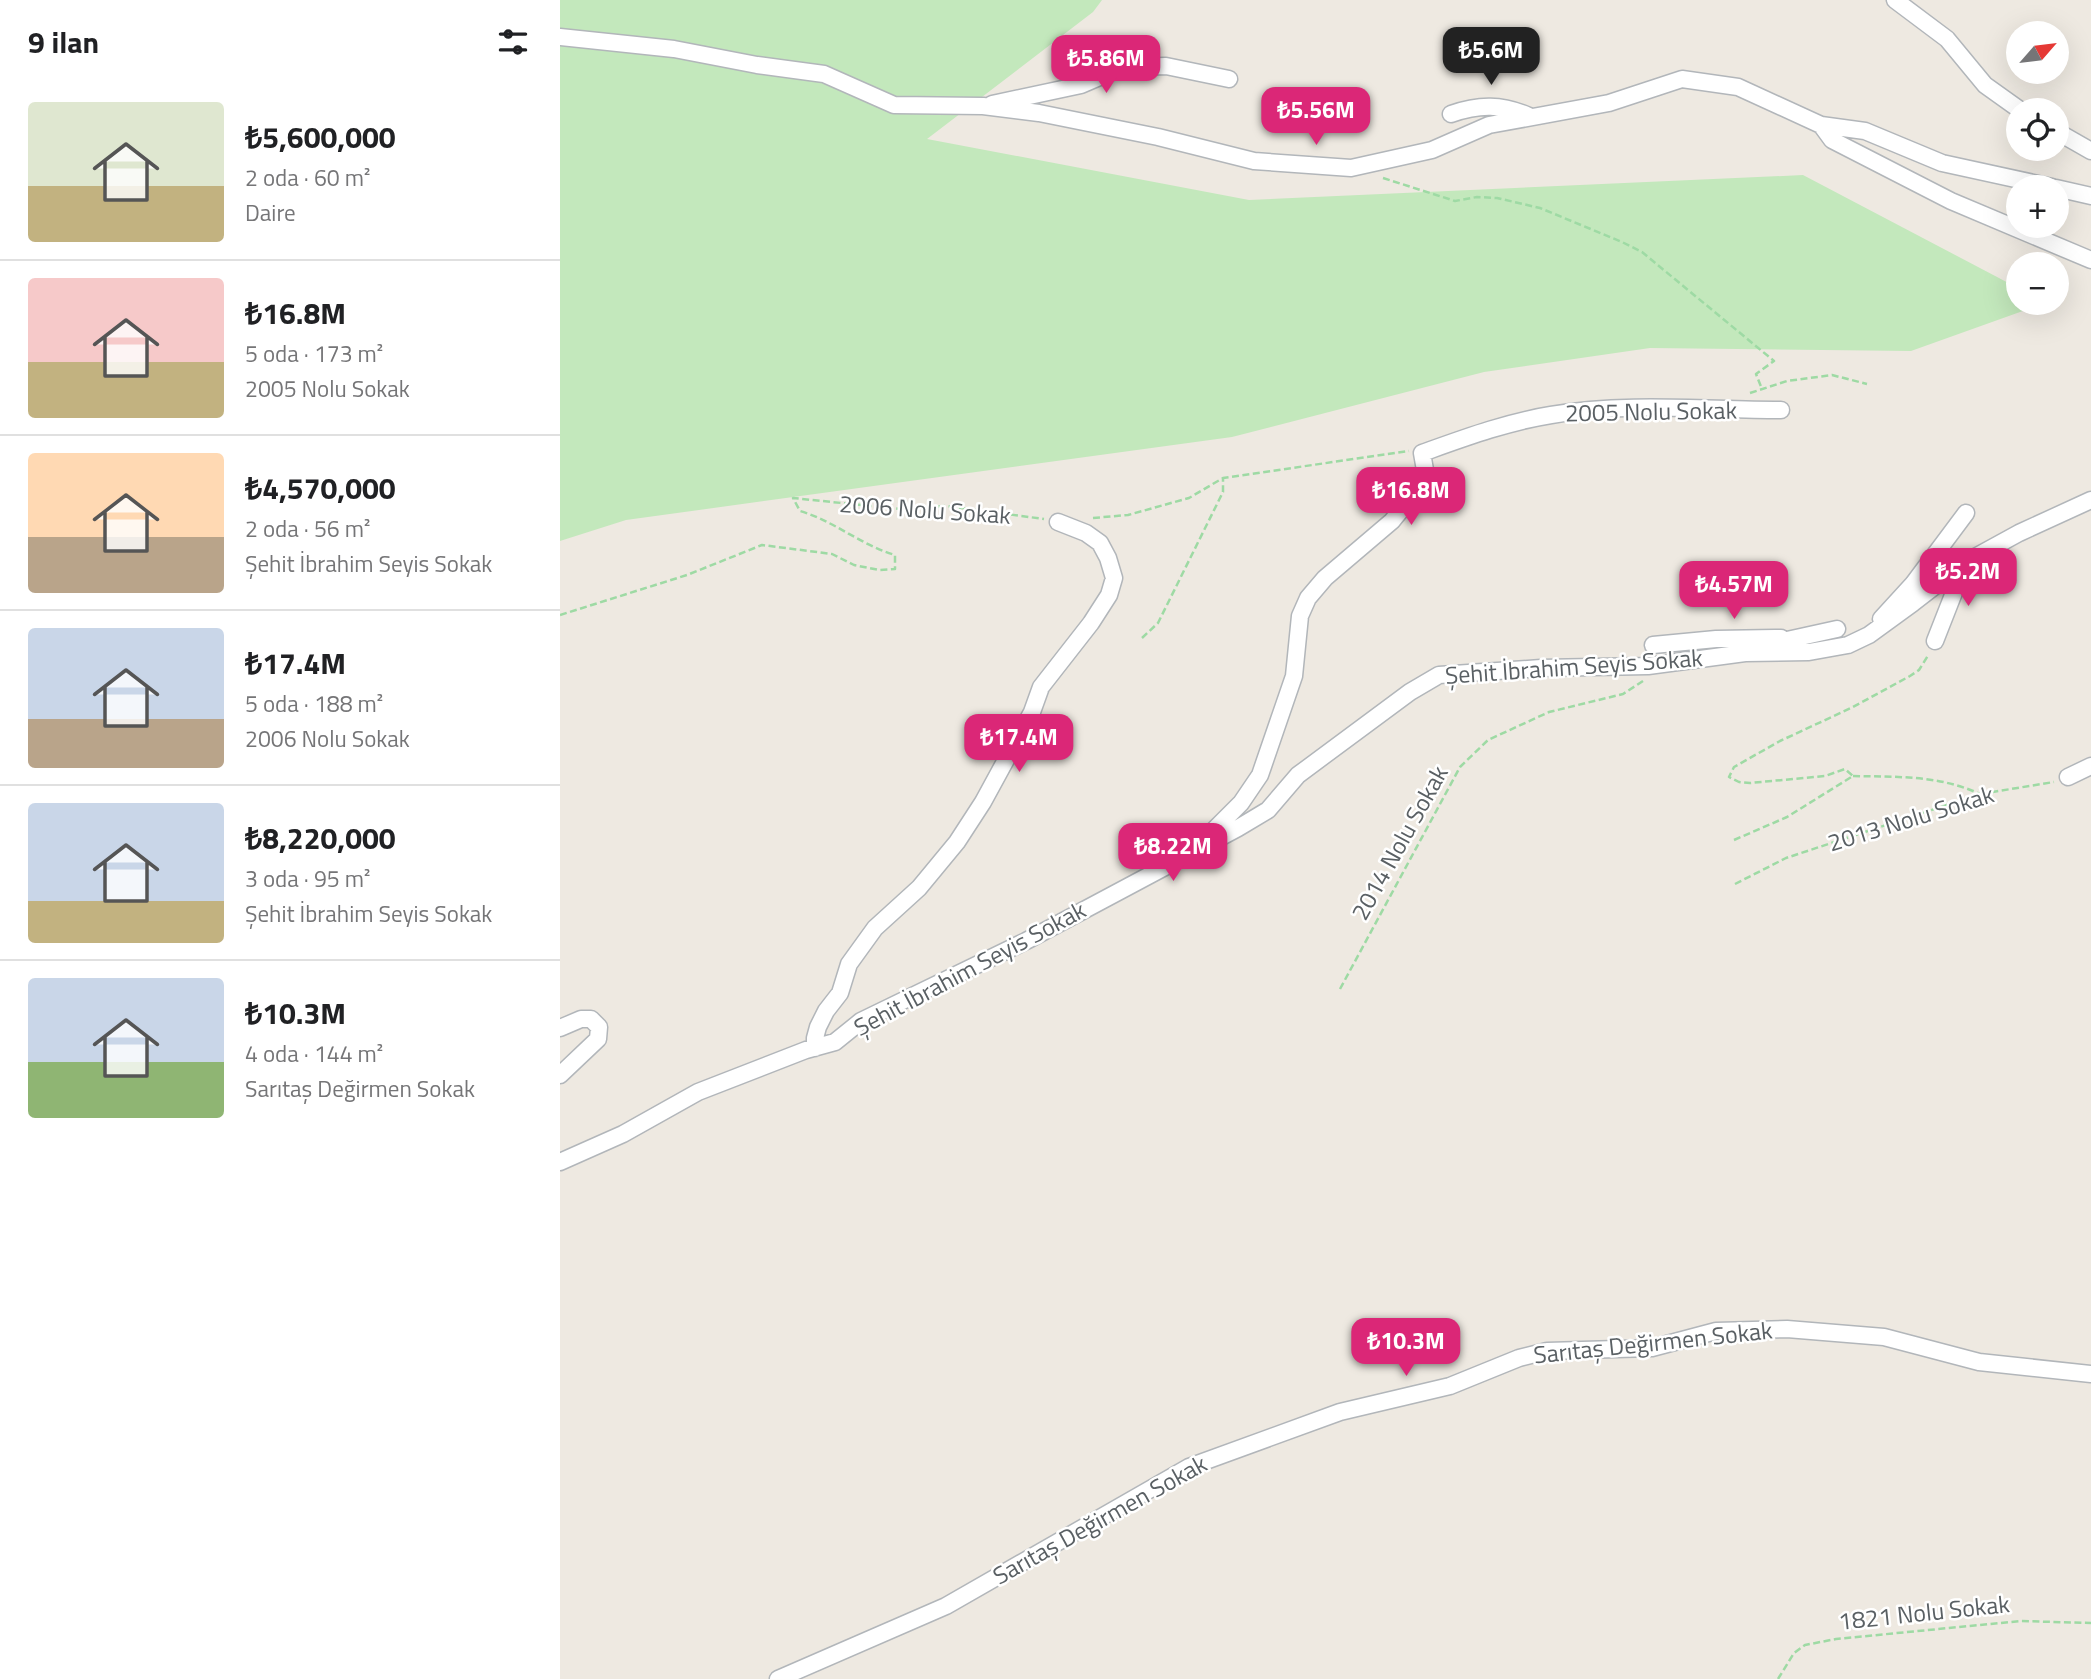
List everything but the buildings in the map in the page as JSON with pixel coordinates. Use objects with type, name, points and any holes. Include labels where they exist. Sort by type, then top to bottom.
[{"type":"street","points":[[1895,0],[1947,39],[1985,85],[2006,100]]},
{"type":"street","points":[[560,37],[674,49],[757,65],[824,74],[894,105],[983,106],[1038,113],[1158,137],[1254,161],[1351,168],[1432,150],[1489,125],[1609,103],[1682,79],[1738,87],[1821,125],[1865,131],[1942,163],[2006,177]]},
{"type":"street","points":[[983,106],[1080,85],[1123,67],[1166,66],[1229,79]]},
{"type":"street","points":[[1451,114],[1471,107],[1492,105],[1512,108],[1529,117]]},
{"type":"street","points":[[1821,125],[1832,140],[1951,201],[2091,260]]},
{"type":"street","points":[[2069,138],[2091,151]]},
{"type":"street","points":[[2069,191],[2091,196]]},
{"type":"street","name":"2005 Nolu Sokak","points":[[1422,453],[1479,432],[1551,415],[1631,408],[1781,410]]},
{"type":"street","points":[[1190,853],[1241,803],[1260,775],[1294,676],[1300,616],[1308,598],[1325,578],[1392,521],[1413,495],[1425,470],[1422,453]]},
{"type":"street","name":"Şehit İbrahim Seyis Sokak","points":[[560,1162],[623,1133],[698,1092],[835,1042],[861,1021],[1026,941],[1268,810],[1298,775],[1410,692],[1439,675],[1541,668],[1659,665],[1745,653],[1809,652],[1849,645],[1869,635],[1966,562],[2019,533],[2091,500]]},
{"type":"street","points":[[1869,635],[1913,584],[1966,513]]},
{"type":"street","points":[[815,1048],[814,1038],[818,1027],[840,993],[849,964],[875,928],[919,888],[957,842],[983,802],[1032,712],[1041,687],[1091,623],[1109,595],[1114,578],[1100,543],[1086,533],[1058,522]]},
{"type":"street","points":[[1935,641],[1966,562]]},
{"type":"street","points":[[1787,651],[1787,640],[1837,629]]},
{"type":"street","points":[[1653,645],[1716,639],[1781,638],[1787,651]]},
{"type":"street","points":[[2068,777],[2091,766]]},
{"type":"street","points":[[560,1028],[581,1019],[591,1019],[598,1027],[598,1040],[560,1075]]},
{"type":"street","name":"Sarıtaş Değirmen Sokak","points":[[778,1679],[946,1606],[1189,1467],[1340,1412],[1450,1386],[1519,1358],[1546,1351],[1652,1348],[1716,1331],[1787,1329],[1884,1337],[1979,1362],[2091,1374]]},
{"type":"path","points":[[1383,178],[1455,201],[1477,197],[1497,198],[1540,208],[1642,252],[1774,362],[1756,374],[1762,389]]},
{"type":"path","points":[[1744,395],[1787,381],[1832,375],[1867,384]]},
{"type":"path","points":[[1093,518],[1128,515],[1189,498],[1223,478],[1407,451],[1422,453]]},
{"type":"path","points":[[1142,638],[1158,623],[1179,582],[1223,492],[1223,478]]},
{"type":"path","name":"2006 Nolu Sokak","points":[[560,615],[687,576],[762,545],[832,554],[854,565],[879,570],[895,569],[895,555],[877,550],[819,516],[800,511],[793,498],[900,509],[946,506],[1058,522]]},
{"type":"path","points":[[1853,776],[1845,769],[1825,776],[1750,783],[1729,777],[1734,767],[1780,741],[1851,708],[1910,676],[1925,661],[1935,641]]},
{"type":"path","name":"2014 Nolu Sokak","points":[[1340,989],[1461,767],[1488,740],[1549,712],[1623,694],[1639,685],[1659,665]]},
{"type":"path","points":[[1734,840],[1787,817],[1853,776],[1918,777],[1961,785],[1980,794]]},
{"type":"path","name":"2013 Nolu Sokak","points":[[1735,884],[1786,858],[1980,794],[2047,785],[2068,777]]},
{"type":"path","name":"1821 Nolu Sokak","points":[[1777,1679],[1794,1653],[1805,1646],[1836,1639],[2021,1621],[2091,1623]]},
{"type":"green space","points":[[560,0],[1102,0],[1093,12],[927,139],[1249,200],[1803,175],[2006,282],[2006,315],[2012,315],[1911,351],[1650,348],[1484,372],[1232,437],[626,520],[560,541]]}]
